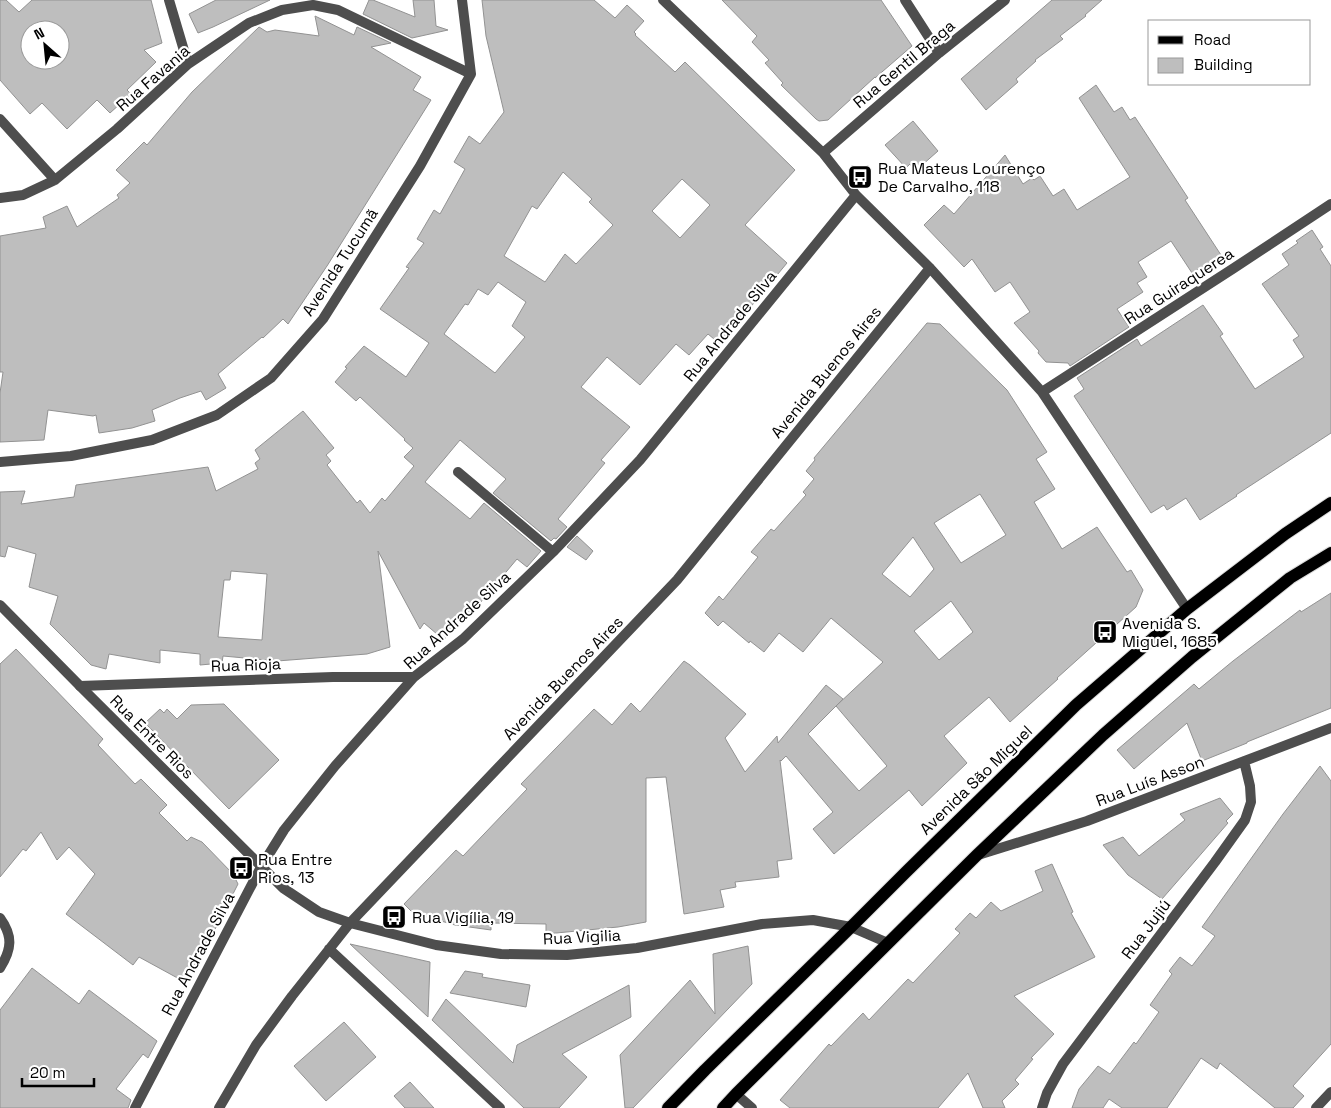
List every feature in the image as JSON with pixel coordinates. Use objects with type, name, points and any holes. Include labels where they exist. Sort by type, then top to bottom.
[{"type":"main road","name":"Avenida São Miguel","points":[[668,1108],[1076,705],[1187,609],[1285,534],[1331,503]]},
{"type":"main road","points":[[723,1108],[977,855],[1103,735],[1192,657],[1290,578],[1331,552]]},
{"type":"street","points":[[169,0],[188,64]]},
{"type":"street","points":[[462,0],[472,74]]},
{"type":"street","points":[[663,0],[823,153],[856,195],[930,268],[1042,392],[1187,609]]},
{"type":"street","points":[[904,0],[939,53]]},
{"type":"street","name":"Rua Gentil Braga","points":[[823,153],[939,53],[1005,0]]},
{"type":"street","name":"Rua Favania","points":[[0,198],[23,194],[55,180],[117,129],[188,64],[249,23],[282,10],[313,5],[338,10],[472,74]]},
{"type":"street","name":"Avenida Tucumã","points":[[0,462],[71,456],[152,440],[217,415],[271,378],[323,319],[420,166],[472,74]]},
{"type":"street","points":[[0,119],[55,180]]},
{"type":"street","name":"Rua Andrade Silva","points":[[135,1108],[261,867],[284,830],[335,766],[414,677],[463,639],[554,552],[640,460],[856,195]]},
{"type":"street","name":"Rua Guiraquerea","points":[[1042,392],[1331,204]]},
{"type":"street","name":"Avenida Buenos Aires","points":[[219,1108],[256,1045],[292,996],[350,924],[677,580],[930,268]]},
{"type":"street","points":[[458,472],[554,552]]},
{"type":"street","name":"Rua Entre Rios","points":[[0,605],[283,888]]},
{"type":"street","name":"Rua Rioja","points":[[80,686],[333,676],[414,677]]},
{"type":"street","name":"Rua Luís Asson","points":[[977,855],[1086,821],[1331,728]]},
{"type":"street","name":"Rua Jujiú","points":[[1042,1108],[1047,1093],[1063,1064],[1245,820],[1251,802],[1250,786],[1244,761]]},
{"type":"street","name":"Rua Vigilia","points":[[283,888],[319,912],[350,924],[436,945],[501,954],[567,955],[637,948],[762,924],[813,920],[851,928],[888,943]]},
{"type":"street","points":[[0,918],[5,925],[10,941],[7,956],[0,968]]},
{"type":"street","points":[[329,949],[500,1108]]},
{"type":"street","points":[[1316,1108],[1331,1092]]},
{"type":"street","points":[[736,1094],[752,1108]]},
{"type":"building","points":[[0,0],[6,0],[19,12],[32,0],[151,0],[162,43],[144,50],[156,62],[127,90],[131,94],[110,113],[97,100],[67,129],[42,103],[30,114],[0,80]]},
{"type":"building","points":[[216,0],[270,0],[198,33],[189,14]]},
{"type":"building","points":[[369,0],[415,17],[413,0],[434,0],[436,26],[448,30],[412,38],[363,14]]},
{"type":"building","points":[[482,0],[594,0],[615,18],[627,5],[644,21],[634,32],[635,35],[675,72],[685,62],[795,170],[745,225],[787,263],[720,344],[708,334],[689,355],[676,344],[640,385],[607,357],[581,387],[630,427],[601,460],[605,463],[558,519],[567,527],[556,539],[554,538],[551,541],[493,493],[506,479],[460,440],[425,482],[470,519],[484,503],[541,551],[527,567],[517,559],[470,615],[468,614],[458,625],[456,624],[444,640],[424,623],[420,629],[378,551],[390,647],[367,654],[277,661],[223,656],[222,663],[200,665],[200,654],[160,650],[160,663],[109,654],[106,669],[91,665],[50,624],[58,596],[29,587],[36,554],[8,546],[5,557],[0,556],[0,492],[25,491],[21,504],[74,497],[76,485],[208,467],[216,491],[258,469],[255,463],[260,459],[255,450],[303,411],[334,448],[326,455],[331,461],[327,465],[357,503],[360,500],[370,513],[382,498],[385,501],[414,466],[404,457],[413,448],[360,397],[356,401],[335,382],[347,368],[345,367],[364,346],[406,377],[429,343],[380,309],[409,268],[406,267],[424,243],[417,239],[434,210],[440,214],[465,169],[454,162],[469,136],[480,144],[504,112],[486,36]],"holes":[[[563,172],[592,199],[589,202],[613,225],[576,264],[565,254],[545,282],[504,256],[532,206],[537,209]],[[682,179],[710,205],[680,238],[652,211]],[[498,282],[526,302],[512,326],[525,337],[495,373],[444,334],[465,304],[468,305],[478,289],[488,295]],[[231,571],[267,574],[262,640],[218,637],[224,580],[230,580]]]},
{"type":"building","points":[[722,0],[881,0],[912,46],[828,120],[819,121],[781,85],[783,83],[765,63],[769,60],[752,42],[757,36]]},
{"type":"building","points":[[1052,0],[1102,0],[1086,16],[1060,36],[1063,39],[1035,60],[1016,79],[1018,82],[986,110],[961,79]]},
{"type":"building","points":[[315,16],[354,35],[357,27],[391,43],[371,47],[421,77],[413,90],[431,100],[327,266],[288,324],[283,319],[263,338],[218,374],[226,388],[206,400],[201,391],[152,410],[155,421],[132,428],[99,433],[96,415],[48,410],[44,440],[0,442],[0,393],[3,372],[0,372],[0,236],[46,228],[43,217],[67,206],[77,227],[119,198],[117,195],[130,183],[116,170],[144,142],[147,145],[192,92],[259,27],[267,32],[275,30],[319,36]]},
{"type":"building","points":[[1096,85],[1114,112],[1122,107],[1130,120],[1135,117],[1188,198],[1185,200],[1221,255],[1192,273],[1171,241],[1138,262],[1147,277],[1137,283],[1143,292],[1117,309],[1129,327],[1070,366],[1068,363],[1046,362],[1038,353],[1039,351],[1014,323],[1030,312],[1010,282],[995,292],[972,259],[964,267],[924,225],[944,205],[954,214],[1005,155],[1023,184],[1032,178],[1034,180],[1040,176],[1053,196],[1064,189],[1077,210],[1130,177],[1079,98]]},
{"type":"building","points":[[913,121],[938,151],[914,170],[910,164],[906,168],[885,145]]},
{"type":"building","points":[[1312,230],[1323,247],[1320,249],[1331,266],[1331,433],[1200,520],[1186,498],[1167,510],[1164,505],[1151,513],[1074,396],[1084,389],[1077,378],[1137,339],[1141,346],[1203,305],[1223,334],[1220,336],[1255,389],[1304,357],[1293,340],[1299,336],[1262,284],[1289,265],[1282,254]]},
{"type":"building","points":[[927,323],[940,324],[1007,390],[1047,452],[1036,459],[1055,489],[1034,502],[1062,549],[1097,527],[1127,572],[1131,570],[1143,590],[1136,607],[1010,722],[989,697],[944,736],[967,763],[922,806],[909,790],[834,854],[813,829],[833,812],[786,756],[780,760],[792,859],[777,861],[779,877],[735,882],[736,887],[720,890],[724,907],[684,914],[666,777],[646,778],[646,922],[618,927],[546,934],[546,924],[491,923],[491,930],[455,925],[413,913],[404,904],[456,850],[463,856],[527,789],[521,784],[594,709],[612,725],[631,703],[640,712],[684,661],[746,714],[725,738],[745,772],[777,736],[778,743],[826,685],[843,699],[836,706],[883,662],[831,618],[803,652],[779,633],[764,652],[750,641],[749,643],[723,621],[718,626],[705,613],[719,596],[723,600],[758,557],[751,552],[771,529],[774,531],[806,495],[803,492],[814,479],[806,471],[815,460],[814,458]],"holes":[[[980,494],[1006,535],[961,563],[934,523]],[[913,537],[934,569],[910,597],[882,574]],[[951,601],[973,632],[939,660],[914,631]],[[836,706],[887,766],[859,791],[808,734]]]},
{"type":"building","points":[[577,536],[593,551],[586,560],[567,547]]},
{"type":"building","points":[[1331,593],[1331,708],[1202,761],[1187,723],[1134,769],[1117,750],[1194,684],[1199,689],[1300,610],[1301,612]]},
{"type":"building","points":[[16,649],[103,739],[98,745],[135,784],[141,779],[167,805],[159,813],[187,841],[191,837],[202,842],[233,874],[238,884],[195,969],[191,967],[183,981],[139,957],[133,965],[66,914],[95,874],[69,847],[57,860],[41,832],[26,851],[23,849],[0,877],[0,664]]},
{"type":"building","points":[[224,704],[279,760],[229,809],[145,723],[160,709],[164,713],[167,709],[177,719],[191,705]]},
{"type":"building","points":[[1320,766],[1331,781],[1331,1044],[1293,1086],[1304,1096],[1293,1108],[1275,1108],[1220,1063],[1217,1069],[1201,1058],[1167,1108],[1122,1108],[1109,1099],[1103,1108],[1072,1108],[1079,1089],[1098,1066],[1110,1074],[1134,1042],[1136,1044],[1159,1012],[1150,1005],[1172,974],[1169,971],[1180,957],[1192,966],[1215,936],[1202,927]]},
{"type":"building","points":[[1220,798],[1233,814],[1226,821],[1228,823],[1162,899],[1128,875],[1103,845],[1123,837],[1139,856],[1185,820],[1180,814]]},
{"type":"building","points":[[1052,864],[1073,912],[1071,913],[1095,957],[1014,996],[1054,1034],[1031,1058],[1033,1059],[1015,1080],[1019,1084],[1002,1101],[1005,1108],[983,1108],[968,1073],[938,1108],[790,1108],[780,1100],[829,1044],[831,1046],[863,1013],[869,1020],[908,979],[913,983],[960,933],[955,929],[970,913],[976,918],[991,902],[1001,911],[1043,891],[1035,871]]},
{"type":"building","points":[[350,944],[430,962],[428,1017],[398,989]]},
{"type":"building","points":[[748,946],[752,984],[633,1108],[625,1108],[620,1055],[690,980],[715,1014],[713,954]]},
{"type":"building","points":[[32,968],[79,1004],[89,990],[157,1041],[148,1058],[143,1054],[116,1089],[131,1100],[128,1108],[0,1108],[0,1010]]},
{"type":"building","points":[[465,971],[483,974],[482,977],[530,985],[526,1007],[450,993]]},
{"type":"building","points":[[629,985],[631,1017],[562,1054],[587,1077],[559,1108],[524,1108],[432,1020],[446,999],[513,1063],[517,1045]]},
{"type":"building","points":[[344,1022],[376,1057],[326,1101],[294,1066]]},
{"type":"building","points":[[410,1082],[434,1108],[405,1108],[394,1096]]},
{"type":"place","name":"Rua Mateus Lourenço De Carvalho, 118","points":[[860,177]]},
{"type":"place","name":"Avenida S. Miguel, 1685","points":[[1105,632]]},
{"type":"place","name":"Rua Entre Rios, 13","points":[[241,868]]},
{"type":"place","name":"Rua Vigília, 19","points":[[394,917]]}]
